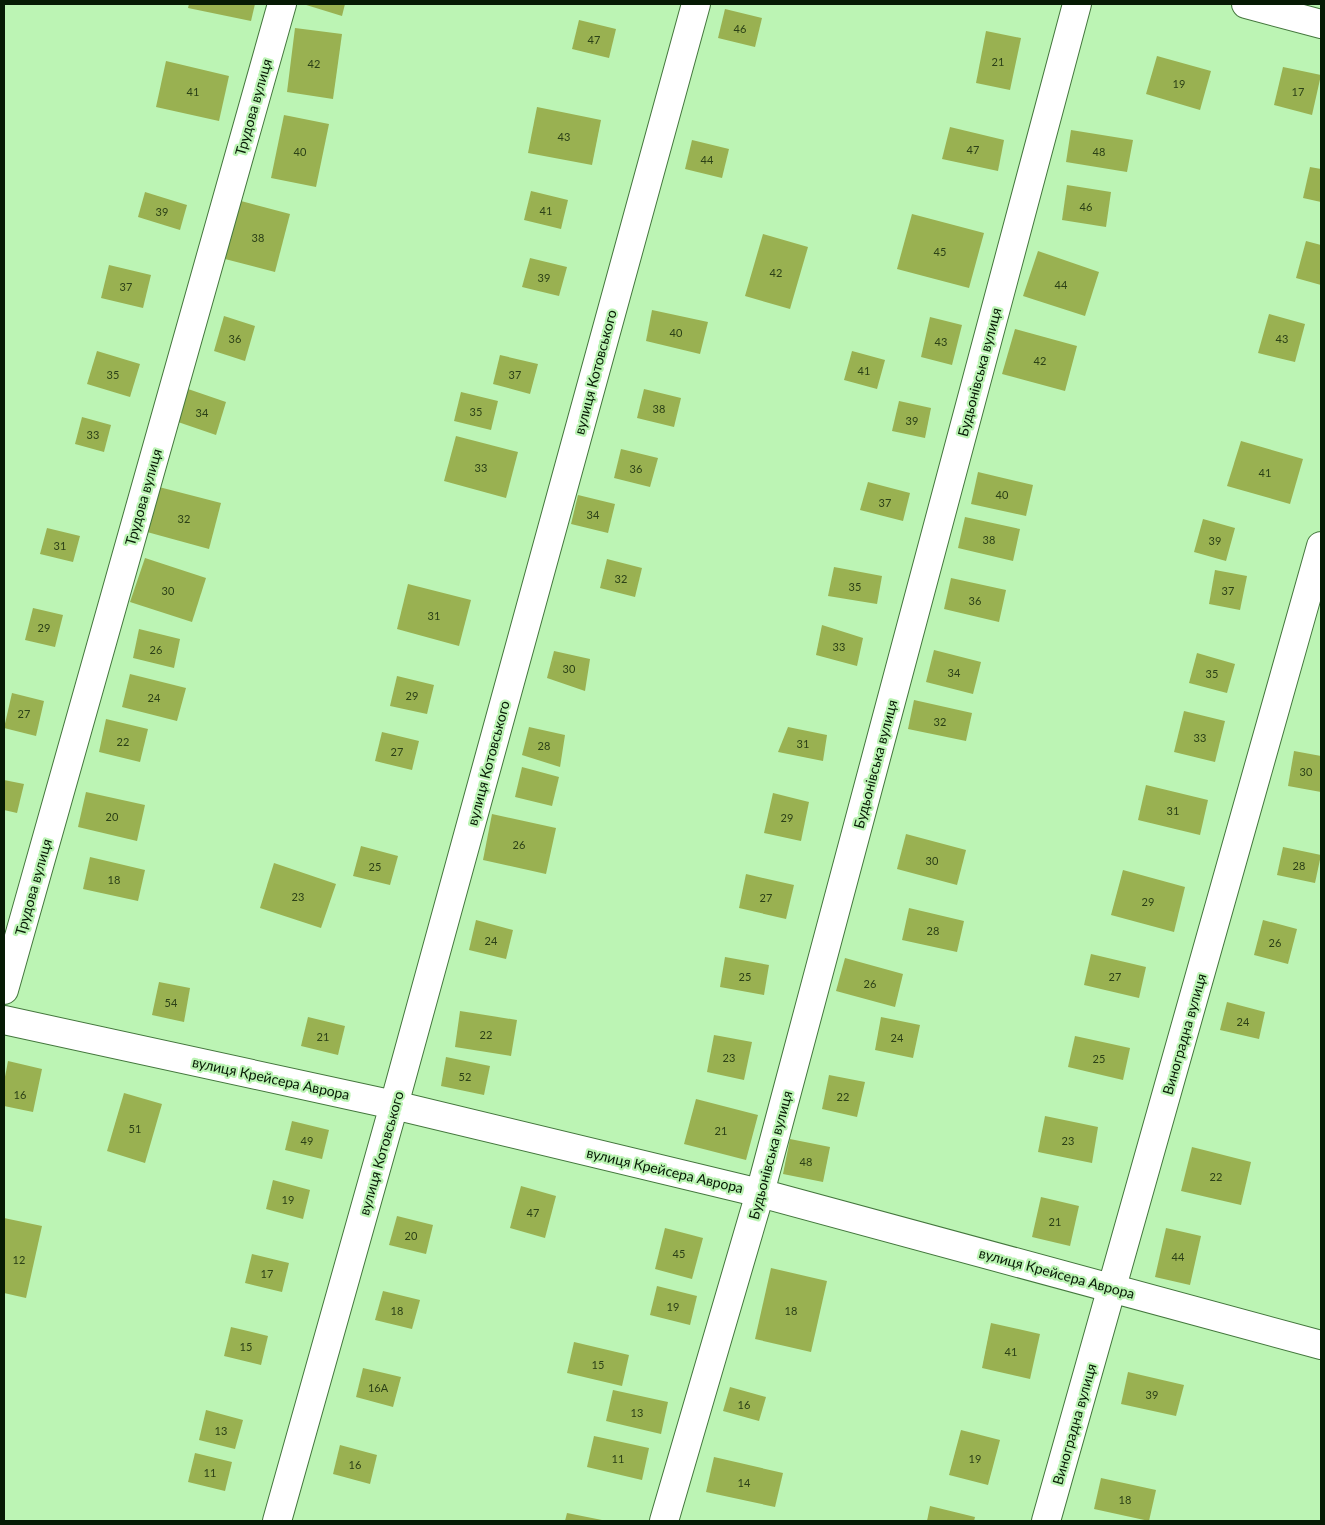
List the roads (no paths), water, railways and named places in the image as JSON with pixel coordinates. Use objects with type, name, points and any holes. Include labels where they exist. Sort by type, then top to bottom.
[{"type":"street","name":"Трудова вулиця","points":[[4,990],[282,4]]},
{"type":"street","name":"вулиця Котовського","points":[[277,1521],[394,1105],[696,4]]},
{"type":"street","name":"Будьонівська вулиця","points":[[664,1521],[760,1193],[1078,4]]},
{"type":"street","points":[[1246,4],[1321,24]]},
{"type":"street","name":"Виноградна вулиця","points":[[1046,1521],[1321,546]]},
{"type":"street","name":"вулиця Крейсера Аврора","points":[[4,1020],[394,1105],[760,1193],[1321,1345]]}]
